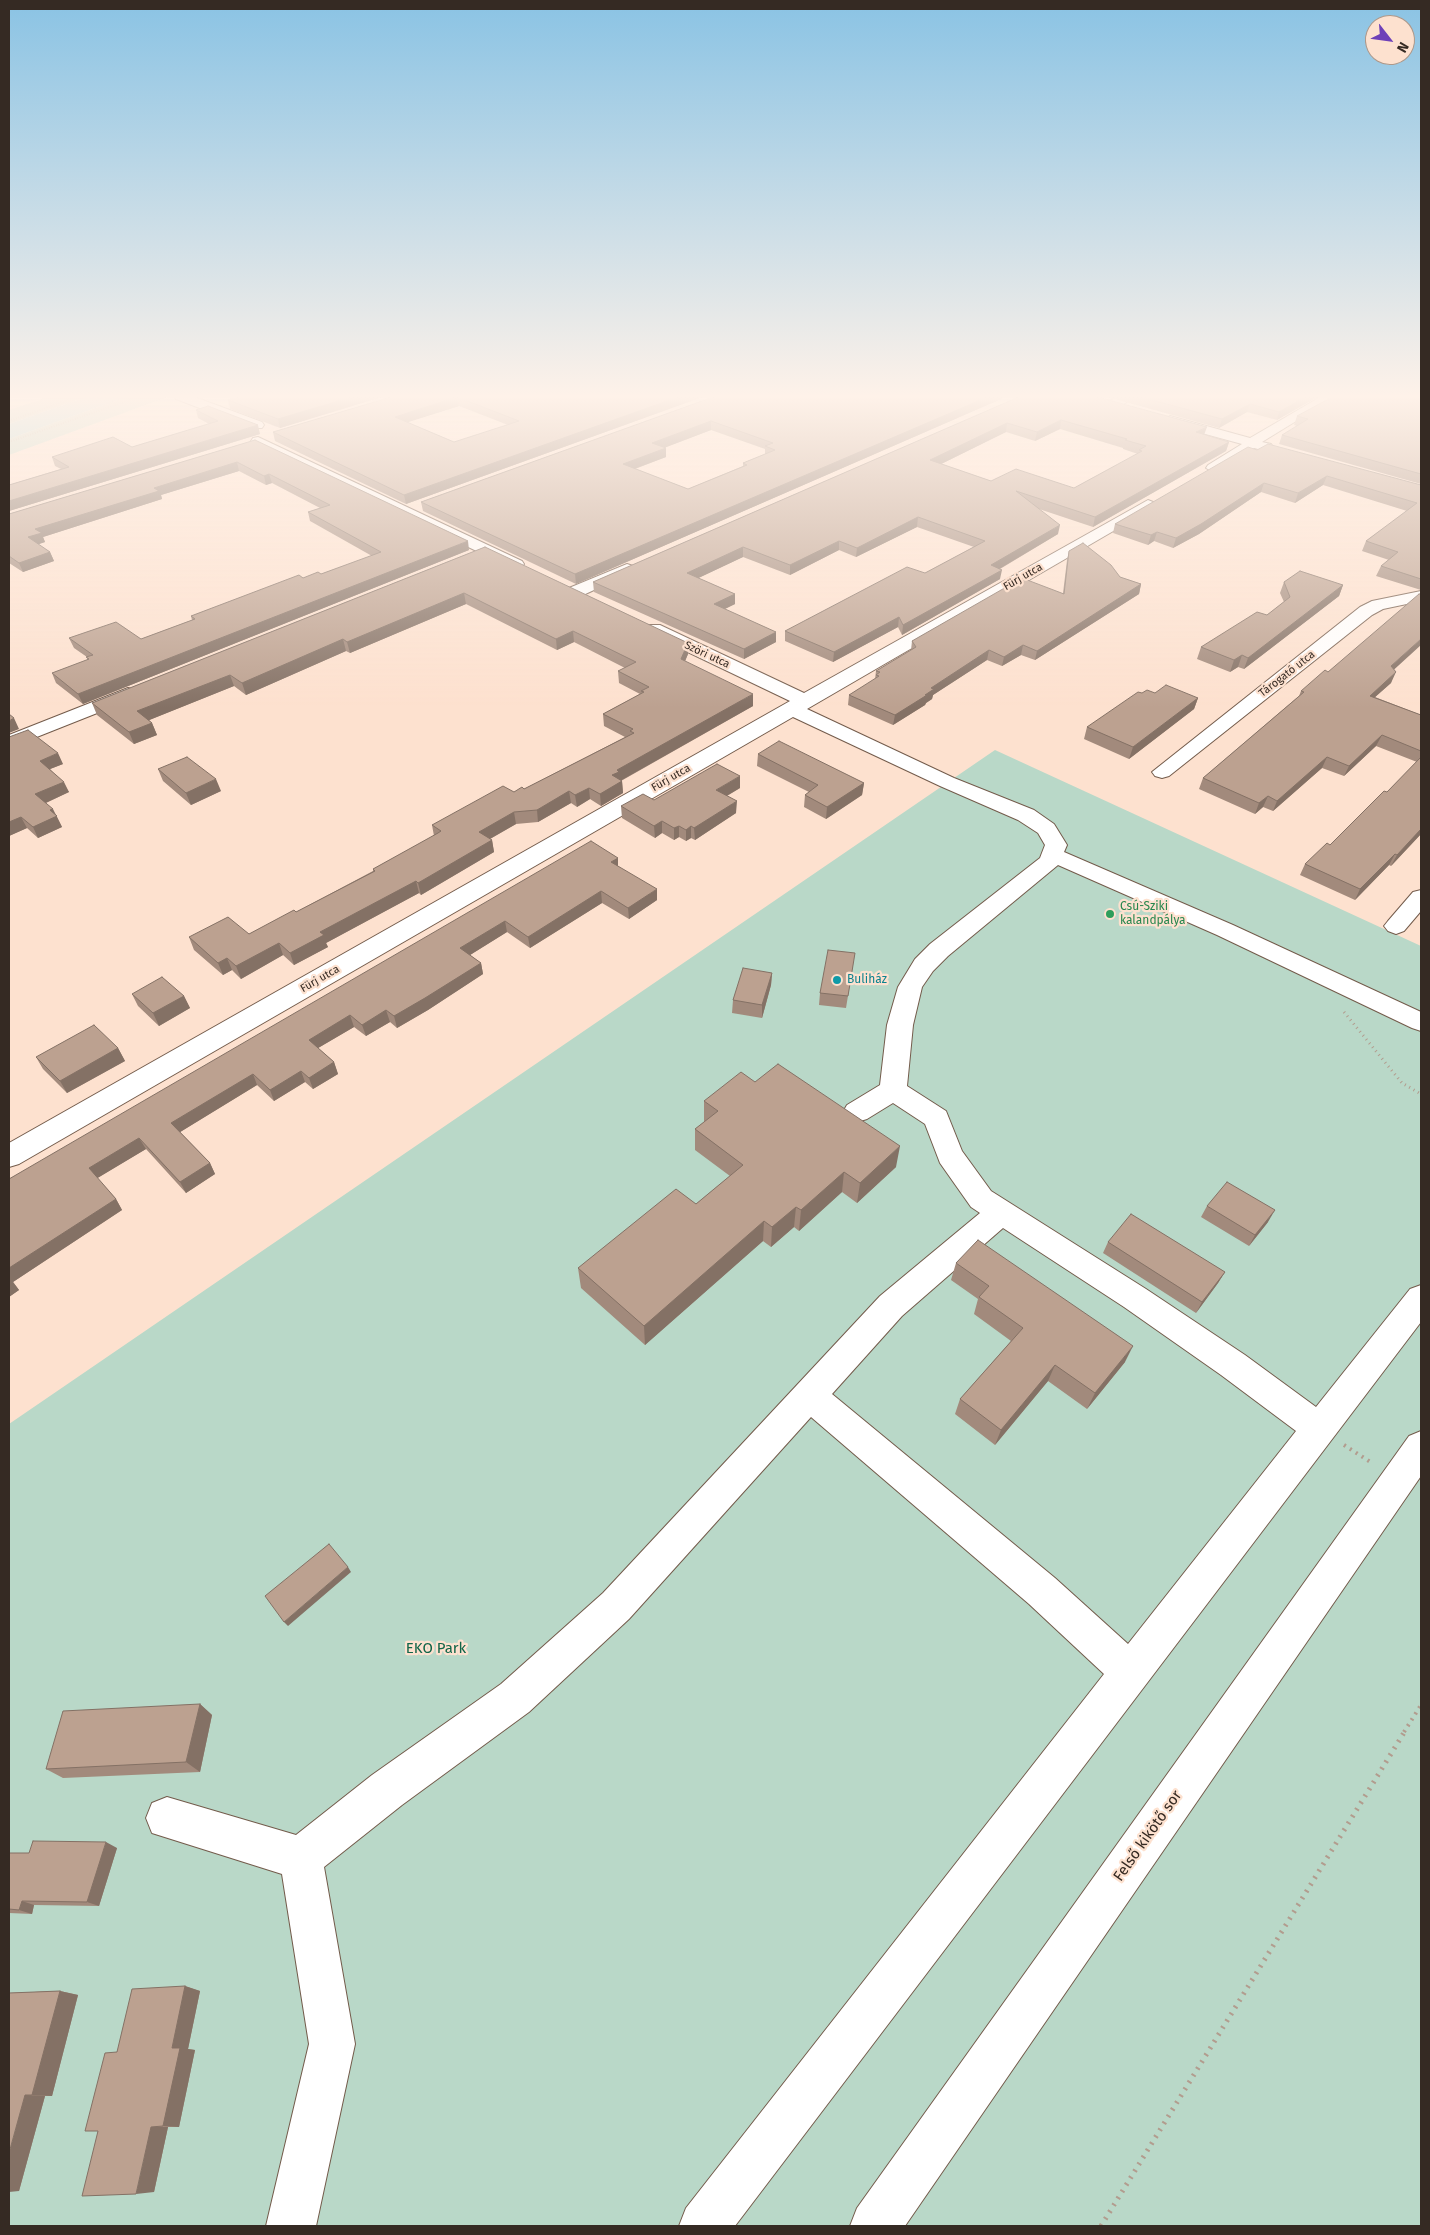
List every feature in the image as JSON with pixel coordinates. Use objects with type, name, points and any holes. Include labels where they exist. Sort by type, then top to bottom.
[{"type":"street","points":[[385,500],[531,571]]},
{"type":"street","name":"Fürj utca","points":[[9,1156],[1156,500]]},
{"type":"street","points":[[405,511],[424,504]]},
{"type":"street","points":[[469,557],[487,550]]},
{"type":"street","points":[[576,592],[639,564]]},
{"type":"street","points":[[558,583],[593,600]]},
{"type":"street","name":"Tárogató utca","points":[[1162,772],[1366,611],[1378,605],[1421,596]]},
{"type":"street","name":"Szöri utca","points":[[637,621],[947,782],[1026,815],[1046,828],[1056,845],[1052,855]]},
{"type":"street","points":[[9,742],[140,689]]},
{"type":"street","points":[[893,1090],[900,1025],[910,987],[924,965],[939,950],[1050,861],[1052,855],[1112,879],[1421,1022]]},
{"type":"street","points":[[1396,926],[1421,897]]},
{"type":"street","points":[[856,1112],[893,1090]]},
{"type":"street","points":[[893,1090],[936,1118],[950,1155],[980,1199],[1135,1298],[1234,1365],[1320,1430]]},
{"type":"street","points":[[301,1858],[387,1790],[515,1698],[616,1606],[891,1306],[1001,1213]]},
{"type":"street","points":[[704,2226],[1130,1672],[1421,1298]]},
{"type":"street","points":[[810,1396],[952,1513],[1042,1591],[1130,1672]]},
{"type":"street","name":"Felső kikötő sor","points":[[874,2226],[1421,1447]]},
{"type":"street","points":[[167,1818],[301,1858]]},
{"type":"street","points":[[291,2226],[332,2044],[301,1858]]},
{"type":"path","points":[[1320,975],[1348,1018],[1402,1083],[1421,1094]]},
{"type":"path","points":[[1102,2226],[1421,1705]]},
{"type":"green space","name":"EKO Park","points":[[995,750],[1421,946],[1421,2226],[9,2226],[9,1424]]},
{"type":"building","points":[[55,500],[129,500],[35,529],[42,533],[28,537],[50,552],[19,563],[9,556],[9,514]]},
{"type":"building","points":[[321,500],[382,500],[468,541],[78,694],[52,673],[89,659],[86,657],[93,655],[69,638],[116,622],[141,639],[195,619],[191,616],[299,575],[303,578],[318,572],[321,574],[381,552],[308,512],[330,505]]},
{"type":"building","points":[[426,500],[747,500],[575,574],[421,502]]},
{"type":"building","points":[[781,500],[1028,500],[1060,525],[991,565],[1002,570],[903,625],[899,617],[834,652],[785,631],[907,567],[925,573],[985,541],[918,517],[857,548],[839,541],[790,565],[743,547],[687,573],[735,594],[714,604],[776,632],[744,649],[593,582]]},
{"type":"building","points":[[1044,500],[1125,500],[1095,517]]},
{"type":"building","points":[[1156,500],[1237,500],[1176,538],[1157,532],[1151,535],[1115,524]]},
{"type":"building","points":[[1408,500],[1421,500],[1421,579],[1381,566],[1398,552],[1366,541],[1417,503]]},
{"type":"building","points":[[1083,543],[1111,565],[1120,577],[1141,584],[1037,651],[1023,645],[1004,657],[989,650],[931,688],[934,689],[925,695],[927,695],[895,715],[849,695],[879,676],[876,675],[880,672],[876,671],[916,647],[912,641],[1022,578],[1064,594],[1069,551]]},
{"type":"building","points":[[485,547],[688,643],[681,659],[753,694],[617,770],[619,772],[612,775],[622,781],[600,794],[589,788],[575,795],[569,791],[537,810],[514,812],[479,832],[492,840],[418,883],[416,881],[320,932],[324,935],[290,953],[279,943],[236,966],[227,958],[218,963],[189,937],[228,917],[249,934],[375,871],[373,869],[441,831],[432,825],[503,786],[514,792],[522,787],[524,789],[634,733],[630,731],[633,729],[603,714],[644,692],[641,691],[649,687],[618,671],[636,662],[573,631],[556,639],[464,593],[347,642],[343,639],[242,683],[230,675],[137,711],[152,723],[129,732],[92,703]]},
{"type":"building","points":[[1300,571],[1343,585],[1248,658],[1242,655],[1234,660],[1201,647],[1257,612],[1267,615],[1290,597],[1284,582]]},
{"type":"building","points":[[1421,594],[1421,639],[1391,666],[1396,672],[1370,696],[1421,715],[1421,751],[1382,735],[1349,766],[1327,757],[1277,801],[1268,796],[1259,803],[1203,778],[1304,692],[1301,691],[1325,670],[1328,672]]},
{"type":"building","points":[[1166,685],[1198,698],[1133,747],[1087,727],[1138,692],[1142,693],[1147,690],[1155,693]]},
{"type":"building","points":[[9,714],[14,718],[9,721]]},
{"type":"building","points":[[28,730],[58,753],[40,761],[64,782],[35,794],[53,809],[50,810],[57,816],[33,827],[21,817],[9,822],[9,737]]},
{"type":"building","points":[[779,741],[864,783],[827,807],[805,795],[818,785],[758,754]]},
{"type":"building","points":[[187,757],[216,779],[186,793],[158,769]]},
{"type":"building","points":[[1421,757],[1421,829],[1397,855],[1395,854],[1360,889],[1305,864],[1327,843],[1330,845],[1384,791],[1387,792]]},
{"type":"building","points":[[717,764],[740,776],[716,790],[737,801],[694,828],[691,826],[686,830],[679,826],[674,828],[662,821],[654,826],[621,806],[643,794],[654,800]]},
{"type":"building","points":[[591,841],[618,858],[611,862],[657,889],[628,908],[601,891],[528,937],[505,921],[460,948],[481,963],[425,998],[394,1016],[386,1010],[362,1025],[350,1015],[309,1040],[334,1062],[309,1078],[301,1071],[270,1090],[253,1074],[171,1123],[210,1163],[180,1182],[139,1138],[89,1168],[116,1199],[9,1268],[9,1179]]},
{"type":"building","name":"Buliház","points":[[828,950],[855,953],[848,996],[820,993]]},
{"type":"building","points":[[743,968],[772,973],[762,1005],[733,1000]]},
{"type":"building","points":[[162,977],[184,996],[153,1013],[132,994]]},
{"type":"building","points":[[94,1025],[118,1048],[60,1081],[36,1057]]},
{"type":"building","points":[[778,1064],[900,1146],[860,1183],[844,1172],[801,1210],[796,1207],[772,1227],[764,1221],[644,1326],[578,1268],[676,1189],[696,1204],[743,1165],[695,1129],[718,1111],[704,1101],[741,1072],[755,1082]]},
{"type":"building","points":[[1227,1182],[1275,1210],[1255,1235],[1207,1206]]},
{"type":"building","points":[[1131,1214],[1225,1272],[1202,1302],[1108,1242]]},
{"type":"building","points":[[978,1240],[1133,1346],[1095,1393],[1055,1365],[1001,1430],[960,1399],[1023,1328],[979,1297],[989,1286],[956,1263]]},
{"type":"building","points":[[329,1544],[348,1567],[284,1622],[265,1596]]},
{"type":"building","points":[[200,1704],[186,1762],[46,1769],[63,1711]]},
{"type":"building","points":[[33,1841],[106,1842],[87,1902],[22,1901],[19,1910],[9,1909],[9,1853],[29,1853]]},
{"type":"building","points":[[185,1986],[172,2048],[180,2048],[163,2126],[151,2127],[136,2194],[82,2196],[98,2131],[85,2131],[105,2053],[117,2052],[132,1989]]},
{"type":"building","points":[[60,1991],[32,2095],[25,2095],[9,2153],[9,1993]]},
{"type":"place","name":"Csú-Sziki kalandpálya","points":[[1110,914]]},
{"type":"place","name":"Buliház","points":[[837,980]]}]
